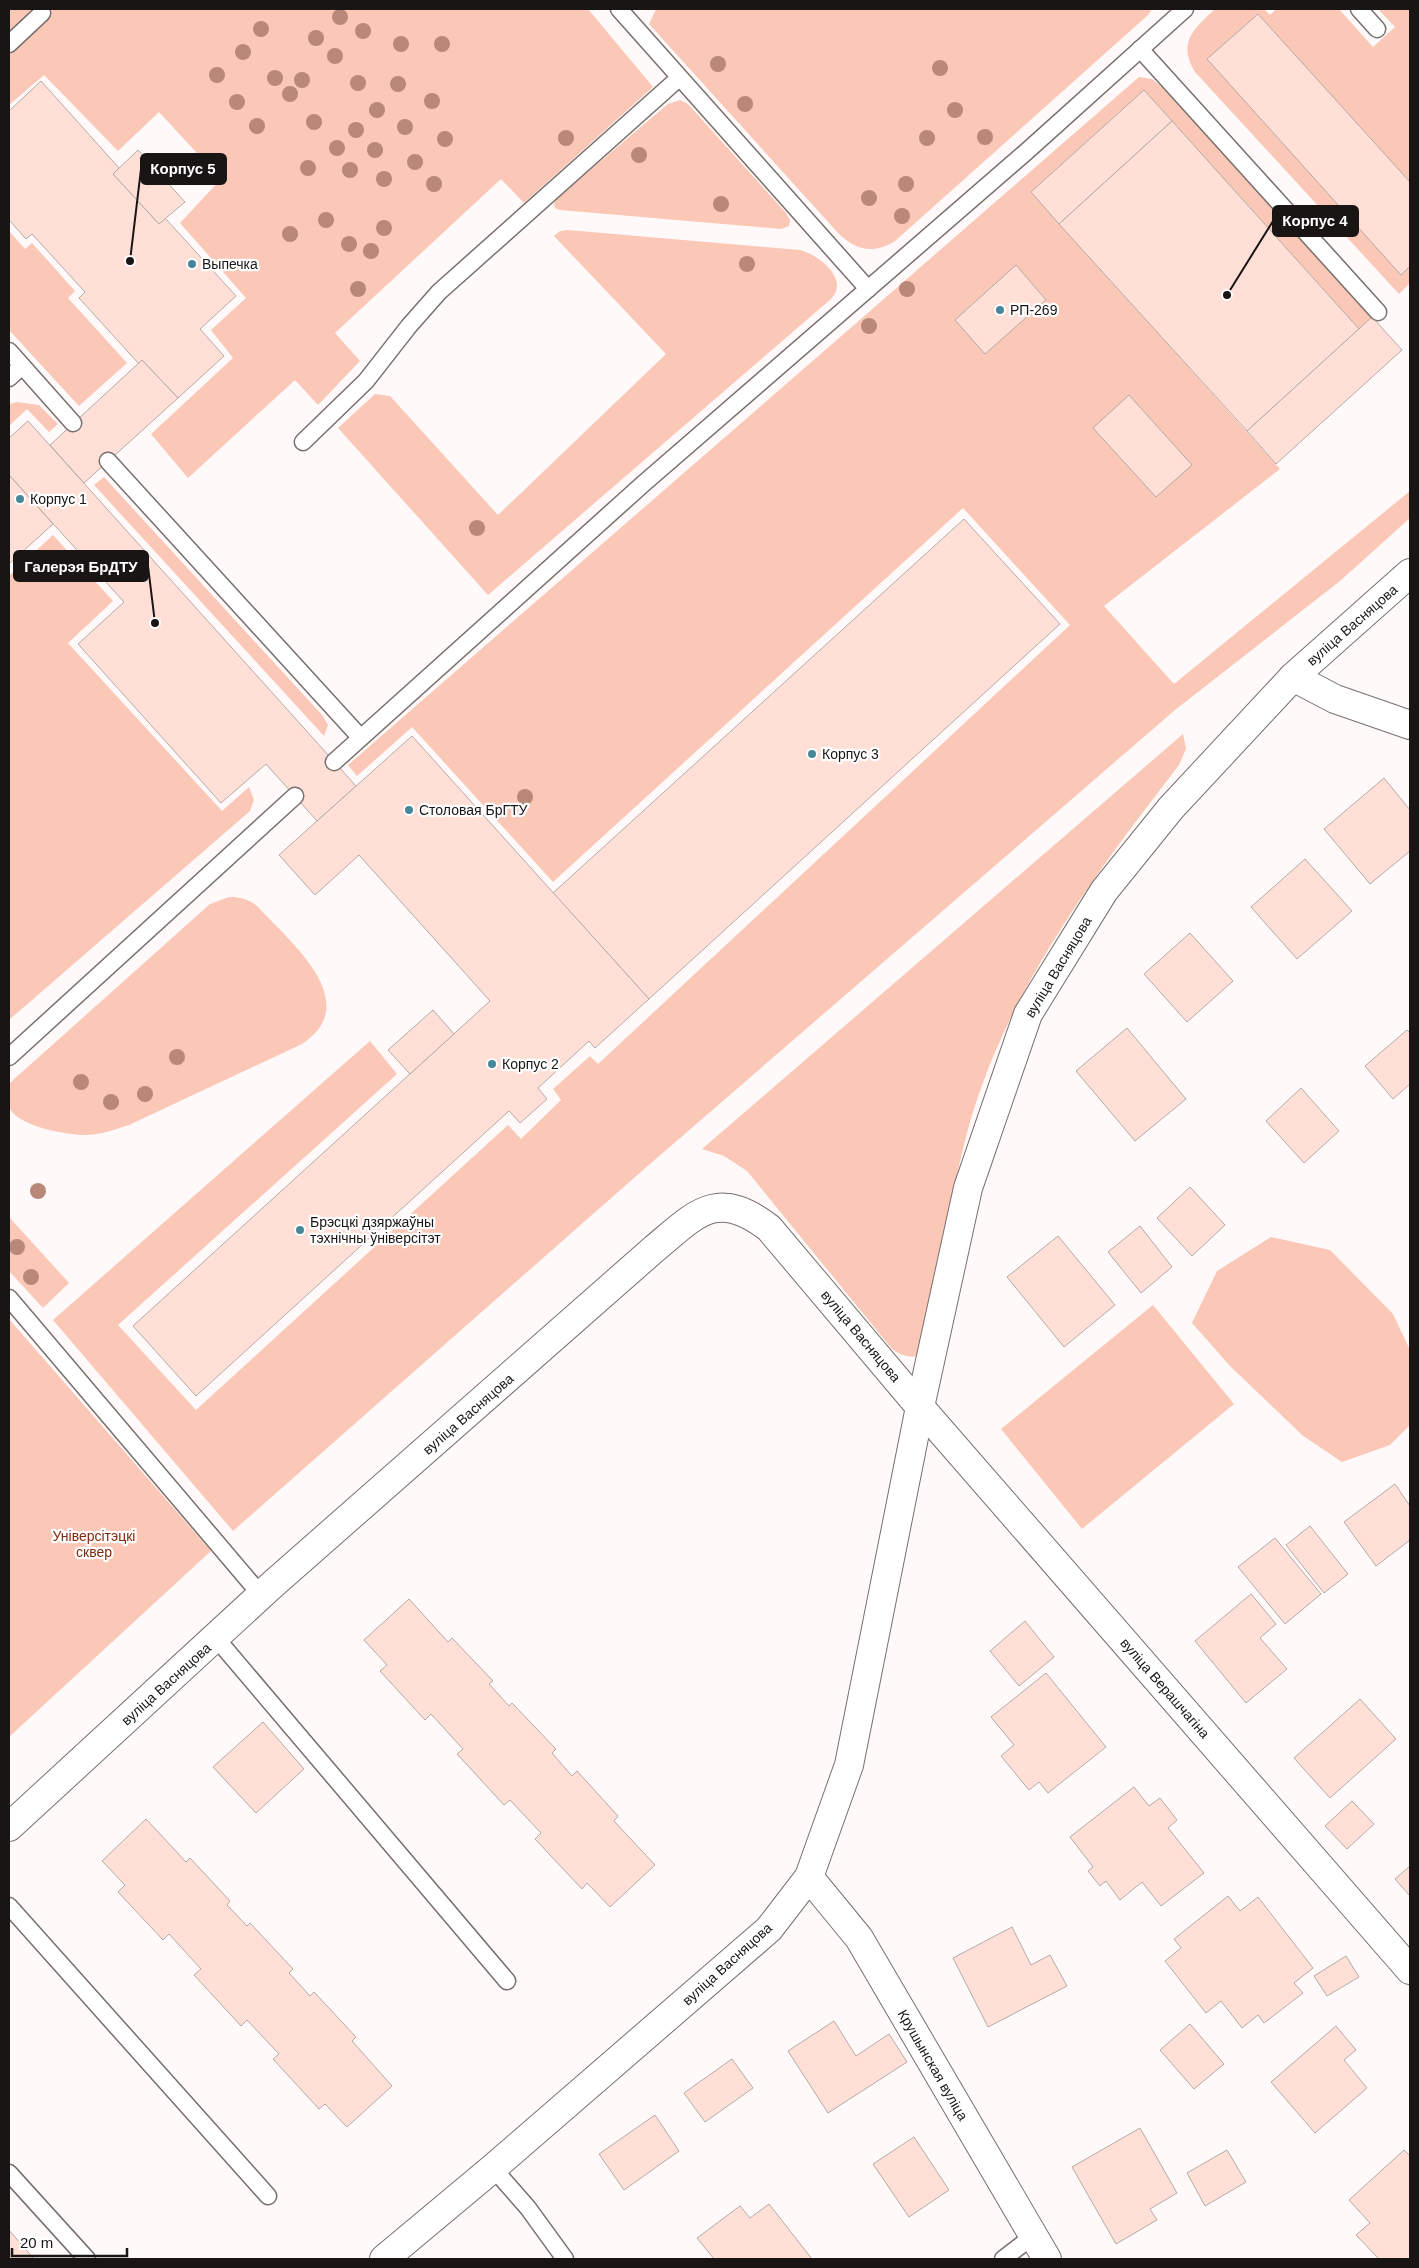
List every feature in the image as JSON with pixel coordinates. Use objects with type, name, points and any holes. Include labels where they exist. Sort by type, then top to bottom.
[{"type":"street","name":"вуліца Васняцова","points":[[384,2259],[493,2168],[769,1929],[809,1877],[849,1765],[920,1407],[968,1188],[1028,1014],[1104,891],[1171,808],[1293,677],[1410,573]]},
{"type":"street","name":"вуліца Васняцова","points":[[1293,677],[1335,699],[1410,725]]},
{"type":"street","name":"вуліца Васняцова","points":[[9,1827],[261,1595],[654,1249],[685,1223],[717,1207],[736,1208],[755,1217],[769,1228],[920,1407]]},
{"type":"street","name":"вуліца Верашчагіна","points":[[920,1407],[1410,1970]]},
{"type":"street","name":"Крушынская вуліца","points":[[809,1877],[859,1938],[1047,2259]]},
{"type":"lane","points":[[618,9],[868,289]]},
{"type":"lane","points":[[334,762],[636,491],[1026,152],[1185,9]]},
{"type":"lane","points":[[1359,9],[1377,29]]},
{"type":"lane","points":[[9,44],[42,13]]},
{"type":"lane","points":[[1140,49],[1378,312]]},
{"type":"lane","points":[[303,442],[366,381],[409,326],[439,292],[679,78]]},
{"type":"lane","points":[[9,352],[73,423]]},
{"type":"lane","points":[[9,378],[22,366]]},
{"type":"lane","points":[[108,461],[360,737]]},
{"type":"lane","points":[[9,1057],[295,796]]},
{"type":"lane","points":[[9,1298],[261,1595]]},
{"type":"lane","points":[[216,1638],[507,1980]]},
{"type":"lane","points":[[9,1906],[268,2196]]},
{"type":"lane","points":[[493,2168],[528,2208],[565,2259]]},
{"type":"lane","points":[[9,2173],[87,2259]]},
{"type":"lane","points":[[1002,2259],[1033,2236]]},
{"type":"green space","points":[[9,9],[588,9],[653,87],[524,203],[501,179],[335,333],[360,361],[318,405],[295,380],[188,478],[151,434],[233,358],[211,330],[246,298],[180,223],[221,179],[159,112],[118,151],[44,75],[9,105]]},
{"type":"green space","points":[[656,9],[1152,9],[1148,15],[895,241],[880,248],[866,249],[852,244],[839,234],[649,24]]},
{"type":"green space","points":[[1215,9],[1264,9],[1270,15],[1276,9],[1339,9],[1373,47],[1395,27],[1378,9],[1410,9],[1410,283],[1399,294],[1195,72],[1188,52],[1190,37],[1200,23]]},
{"type":"green space","points":[[1139,77],[1152,79],[1163,88],[1372,317],[1359,329],[1144,90],[1031,192],[1280,469],[1104,606],[1174,684],[1410,491],[1410,518],[1340,581],[1175,710],[643,1170],[233,1531],[53,1320],[370,1041],[397,1074],[118,1325],[196,1410],[508,1125],[521,1139],[561,1100],[553,1089],[590,1056],[598,1064],[1070,625],[963,508],[553,882],[412,727],[357,776],[348,765]]},
{"type":"green space","points":[[680,100],[688,104],[786,213],[790,220],[789,226],[781,229],[560,210],[555,208],[554,204],[557,198],[668,104]]},
{"type":"green space","points":[[568,230],[800,250],[816,257],[830,269],[835,276],[836,291],[831,299],[488,595],[338,428],[375,394],[390,396],[498,515],[666,354],[554,236],[560,231]]},
{"type":"green space","points":[[9,231],[25,249],[32,243],[75,291],[68,298],[127,363],[79,406],[9,330]]},
{"type":"green space","points":[[17,402],[39,405],[58,424],[49,432],[27,409],[9,426],[9,404]]},
{"type":"green space","points":[[104,477],[323,716],[328,725],[324,736],[94,485]]},
{"type":"green space","points":[[53,535],[113,601],[68,643],[222,811],[249,787],[254,800],[250,811],[9,1020],[9,576]]},
{"type":"green space","points":[[1183,734],[1186,749],[1179,765],[1067,919],[1019,1001],[999,1044],[981,1088],[967,1134],[918,1356],[911,1357],[901,1354],[892,1349],[747,1171],[724,1156],[702,1149]]},
{"type":"green space","points":[[229,897],[245,899],[258,907],[303,955],[316,973],[324,991],[326,1010],[320,1027],[302,1044],[129,1125],[112,1130],[90,1135],[76,1135],[43,1128],[14,1114],[9,1107],[9,1087],[12,1081],[210,904]]},
{"type":"green space","points":[[9,1217],[69,1283],[43,1308],[9,1271]]},
{"type":"green space","points":[[1271,1237],[1330,1250],[1393,1314],[1410,1350],[1410,1425],[1390,1445],[1342,1462],[1302,1435],[1230,1366],[1192,1323],[1217,1271]]},
{"type":"green space","points":[[1153,1305],[1234,1404],[1082,1529],[1001,1429]]},
{"type":"green space","name":"Універсітэцкі сквер","points":[[9,1319],[211,1551],[9,1737]]},
{"type":"building","points":[[1258,14],[1410,182],[1410,266],[1401,275],[1207,59]]},
{"type":"building","points":[[41,81],[119,168],[113,174],[159,224],[165,218],[236,296],[200,329],[224,356],[178,398],[142,360],[139,364],[79,298],[85,292],[32,234],[26,239],[9,220],[9,111]]},
{"type":"building","points":[[1144,90],[1172,121],[1059,224],[1031,192]]},
{"type":"building","points":[[1172,121],[1359,329],[1247,431],[1059,224]]},
{"type":"building","points":[[138,150],[185,202],[159,224],[113,174]]},
{"type":"building","name":"РП-269","points":[[1016,265],[1046,300],[985,354],[955,320]]},
{"type":"building","points":[[1372,317],[1402,350],[1276,464],[1247,431]]},
{"type":"building","points":[[142,360],[178,398],[84,483],[50,445]]},
{"type":"building","points":[[1129,395],[1192,465],[1156,497],[1093,428]]},
{"type":"building","points":[[28,421],[356,786],[317,821],[266,764],[221,803],[78,644],[124,602],[9,475],[9,438]]},
{"type":"building","name":"Корпус 1","points":[[9,475],[53,524],[9,564]]},
{"type":"building","name":"Корпус 3","points":[[964,519],[1060,624],[649,999],[553,893]]},
{"type":"building","name":"Корпус 2","points":[[412,736],[649,999],[595,1048],[589,1041],[538,1088],[547,1099],[520,1123],[509,1111],[196,1396],[133,1326],[490,1001],[359,855],[315,895],[279,855]]},
{"type":"building","points":[[1384,778],[1410,810],[1410,851],[1370,884],[1324,829]]},
{"type":"building","points":[[1305,859],[1352,911],[1297,959],[1251,907]]},
{"type":"building","points":[[1190,933],[1233,981],[1187,1022],[1144,974]]},
{"type":"building","points":[[433,1010],[454,1034],[410,1074],[388,1050]]},
{"type":"building","points":[[1127,1028],[1186,1099],[1135,1141],[1076,1071]]},
{"type":"building","points":[[1407,1030],[1410,1033],[1410,1084],[1393,1099],[1365,1066]]},
{"type":"building","points":[[1301,1088],[1339,1131],[1304,1163],[1266,1121]]},
{"type":"building","points":[[1190,1187],[1225,1225],[1192,1256],[1157,1218]]},
{"type":"building","points":[[1140,1226],[1172,1267],[1141,1293],[1108,1252]]},
{"type":"building","points":[[1058,1236],[1115,1305],[1064,1347],[1007,1277]]},
{"type":"building","points":[[1395,1484],[1410,1506],[1410,1540],[1376,1566],[1344,1522]]},
{"type":"building","points":[[1310,1526],[1348,1574],[1324,1593],[1286,1545]]},
{"type":"building","points":[[1275,1538],[1321,1594],[1285,1624],[1238,1567]]},
{"type":"building","points":[[1251,1594],[1276,1624],[1260,1638],[1287,1669],[1246,1703],[1195,1641]]},
{"type":"building","points":[[409,1599],[448,1642],[452,1638],[493,1681],[489,1684],[509,1706],[512,1703],[556,1749],[552,1753],[572,1776],[577,1771],[618,1816],[614,1821],[655,1865],[610,1907],[587,1883],[582,1889],[535,1839],[541,1833],[510,1800],[504,1805],[457,1754],[463,1749],[431,1714],[425,1720],[380,1671],[387,1665],[364,1640]]},
{"type":"building","points":[[1025,1621],[1054,1657],[1019,1686],[990,1651]]},
{"type":"building","points":[[1046,1673],[1106,1747],[1048,1793],[1039,1782],[1029,1790],[1001,1756],[1014,1745],[991,1717]]},
{"type":"building","points":[[1360,1699],[1396,1739],[1330,1798],[1294,1758]]},
{"type":"building","points":[[263,1722],[304,1769],[256,1813],[213,1767]]},
{"type":"building","points":[[1134,1787],[1149,1806],[1160,1798],[1177,1820],[1168,1828],[1204,1873],[1161,1906],[1142,1882],[1120,1900],[1106,1881],[1100,1886],[1088,1871],[1093,1867],[1070,1837]]},
{"type":"building","points":[[1352,1801],[1374,1824],[1347,1849],[1325,1826]]},
{"type":"building","points":[[146,1819],[186,1862],[190,1858],[230,1901],[227,1905],[247,1926],[250,1923],[293,1969],[289,1973],[310,1996],[314,1992],[356,2037],[352,2041],[392,2086],[347,2127],[325,2104],[319,2109],[273,2059],[279,2054],[247,2020],[241,2026],[194,1975],[201,1969],[169,1934],[163,1940],[118,1892],[125,1885],[102,1861]]},
{"type":"building","points":[[1410,1866],[1410,1896],[1395,1879]]},
{"type":"building","points":[[1228,1896],[1240,1911],[1258,1897],[1313,1968],[1294,1983],[1303,1993],[1264,2023],[1258,2015],[1242,2028],[1221,2001],[1206,2013],[1165,1961],[1181,1948],[1174,1939]]},
{"type":"building","points":[[1012,1927],[1031,1965],[1050,1955],[1067,1986],[988,2027],[953,1958]]},
{"type":"building","points":[[1346,1956],[1359,1977],[1327,1996],[1314,1976]]},
{"type":"building","points":[[834,2021],[856,2056],[889,2034],[907,2062],[828,2113],[788,2051]]},
{"type":"building","points":[[1190,2024],[1224,2064],[1194,2089],[1160,2050]]},
{"type":"building","points":[[1336,2026],[1356,2050],[1344,2060],[1367,2088],[1315,2133],[1271,2082]]},
{"type":"building","points":[[732,2059],[753,2088],[705,2122],[684,2093]]},
{"type":"building","points":[[655,2115],[679,2151],[624,2190],[599,2154]]},
{"type":"building","points":[[1140,2128],[1177,2193],[1150,2209],[1157,2220],[1116,2244],[1072,2167]]},
{"type":"building","points":[[914,2137],[949,2190],[909,2217],[873,2164]]},
{"type":"building","points":[[1227,2150],[1246,2182],[1205,2206],[1187,2173]]},
{"type":"building","points":[[1404,2150],[1410,2156],[1410,2259],[1379,2259],[1356,2235],[1370,2223],[1349,2200]]},
{"type":"building","points":[[769,2204],[812,2259],[714,2259],[697,2238],[740,2206],[750,2218]]},
{"type":"building","points":[[9,2230],[34,2259],[9,2259]]},
{"type":"place","name":"Корпус 5","points":[[130,261]]},
{"type":"place","name":"Выпечка","points":[[192,264]]},
{"type":"place","name":"Корпус 4","points":[[1227,295]]},
{"type":"place","name":"РП-269","points":[[1000,310]]},
{"type":"place","name":"Корпус 1","points":[[20,499]]},
{"type":"place","name":"Галерэя БрДТУ","points":[[155,623]]},
{"type":"place","name":"Корпус 3","points":[[812,754]]},
{"type":"place","name":"Столовая БрГТУ","points":[[409,810]]},
{"type":"place","name":"Корпус 2","points":[[492,1064]]},
{"type":"place","name":"Брэсцкі дзяржаўны тэхнічны ўніверсітэт","points":[[300,1230]]}]
